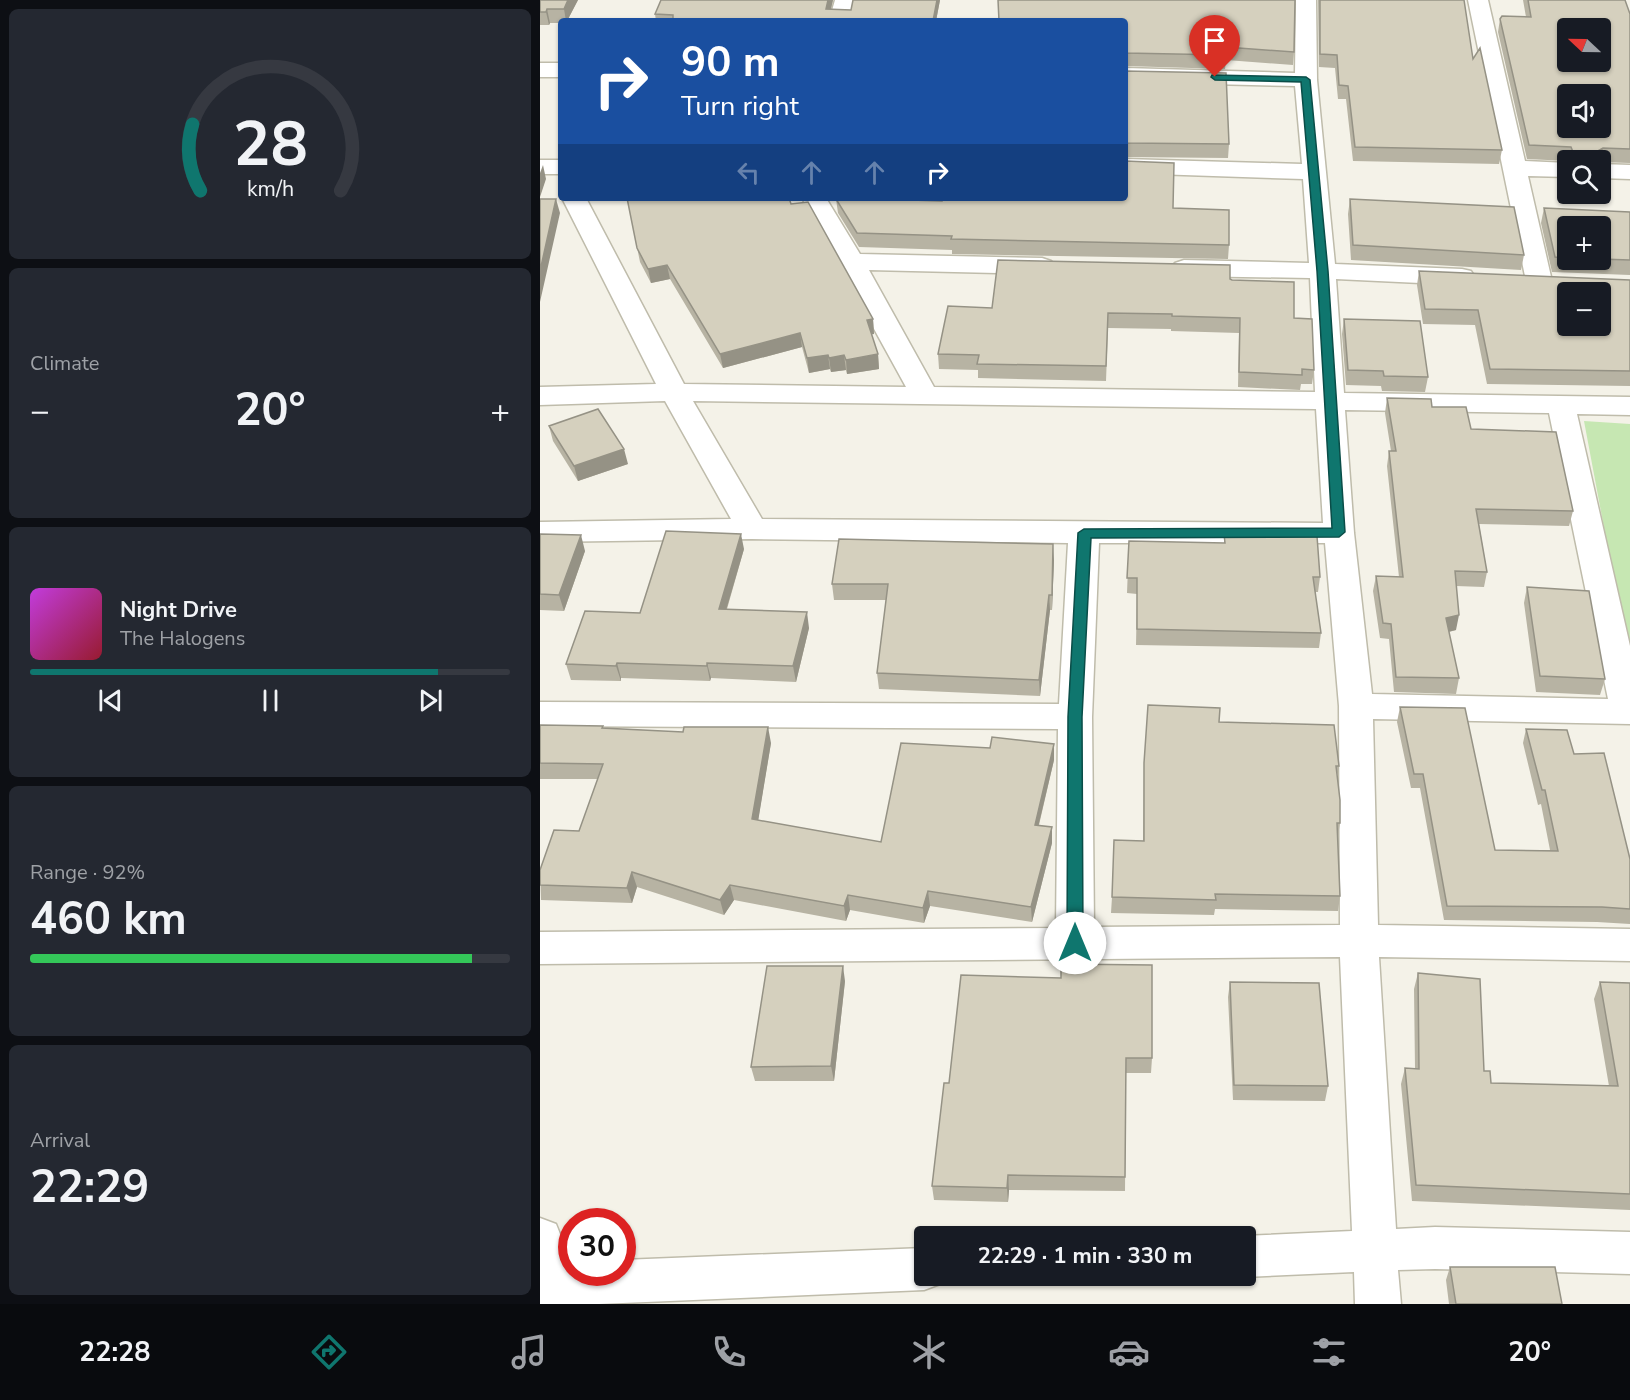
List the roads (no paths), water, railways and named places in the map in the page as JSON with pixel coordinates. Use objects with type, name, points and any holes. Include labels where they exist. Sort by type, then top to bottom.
[{"type":"street","points":[[841,18],[845,0]]},
{"type":"street","points":[[1306,0],[1306,80],[1323,271],[1339,532],[1356,706],[1359,941],[1378,1304]]},
{"type":"street","points":[[1478,0],[1539,281]]},
{"type":"street","points":[[540,70],[558,70]]},
{"type":"street","points":[[1128,75],[1306,80]]},
{"type":"street","points":[[1128,166],[1314,172]]},
{"type":"street","points":[[1514,168],[1557,170]]},
{"type":"street","points":[[1611,171],[1630,172]]},
{"type":"street","points":[[576,201],[674,392],[752,529]]},
{"type":"street","points":[[816,201],[924,394]]},
{"type":"street","points":[[852,262],[1064,266]]},
{"type":"street","points":[[1158,268],[1323,271],[1482,278]]},
{"type":"street","points":[[540,396],[674,392],[924,394],[1630,406]]},
{"type":"street","points":[[1356,706],[1629,712],[1561,404]]},
{"type":"street","points":[[540,532],[752,529],[1084,533],[1339,532]]},
{"type":"street","points":[[1075,943],[1075,717],[1084,533]]},
{"type":"street","points":[[540,714],[1075,717]]},
{"type":"street","points":[[540,948],[1359,941],[1630,945]]},
{"type":"street","points":[[540,1239],[543,1284],[914,1269]]},
{"type":"street","points":[[1256,1256],[1436,1248],[1630,1253]]}]
